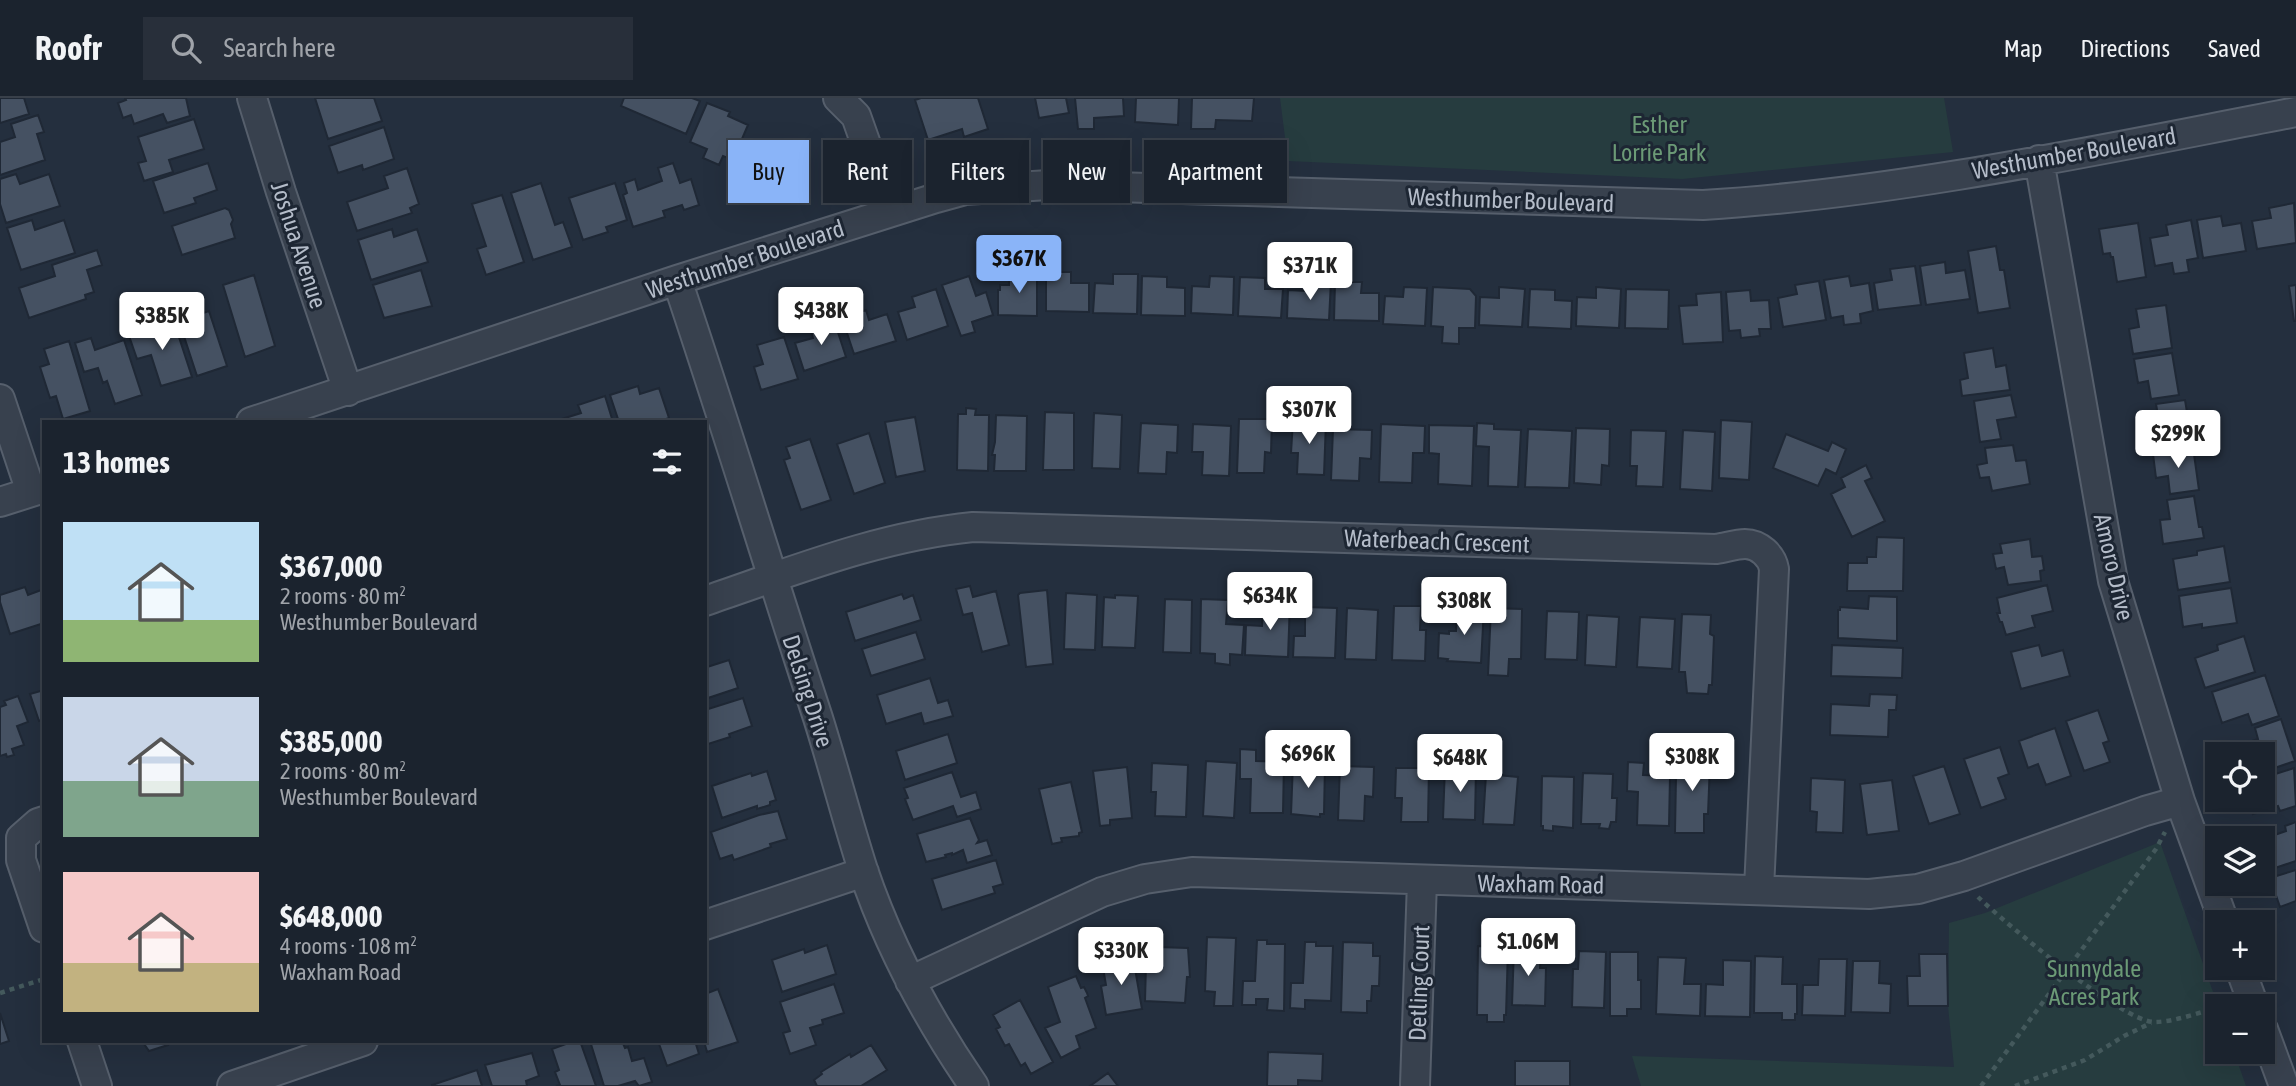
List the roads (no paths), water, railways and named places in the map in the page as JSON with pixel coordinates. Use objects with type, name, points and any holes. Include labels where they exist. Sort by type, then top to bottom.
[{"type":"street","name":"Joshua Avenue","points":[[252,98],[348,391]]},
{"type":"street","points":[[838,98],[856,116],[890,212]]},
{"type":"street","name":"Westhumber Boulevard","points":[[257,420],[677,280],[965,190],[1049,185],[1703,205],[1790,198],[2039,160],[2296,113]]},
{"type":"street","name":"Amoro Drive","points":[[2039,160],[2113,580],[2180,801],[2220,910]]},
{"type":"street","name":"Delsing Drive","points":[[677,280],[864,872],[910,981],[944,1041],[974,1086]]},
{"type":"street","points":[[0,399],[38,490],[0,502]]},
{"type":"street","name":"Waterbeach Crescent","points":[[772,578],[878,543],[931,531],[973,527],[1716,549],[1746,543],[1761,549],[1773,559],[1774,569],[1759,889]]},
{"type":"street","points":[[707,600],[772,578]]},
{"type":"street","name":"Waxham Road","points":[[910,981],[1102,892],[1145,879],[1192,872],[1869,894],[1918,888],[1964,876],[2180,801]]},
{"type":"street","points":[[42,822],[21,838],[21,860],[42,922]]},
{"type":"street","points":[[707,924],[864,872]]},
{"type":"street","name":"Detling Court","points":[[1416,1085],[1422,881]]},
{"type":"street","points":[[83,1043],[97,1086]]},
{"type":"street","points":[[232,1086],[357,1043]]},
{"type":"street","points":[[2275,1051],[2286,1071]]},
{"type":"park label","name":"Esther Lorrie Park","points":[[1659,138]]},
{"type":"park label","name":"Sunnydale Acres Park","points":[[2094,982]]}]
